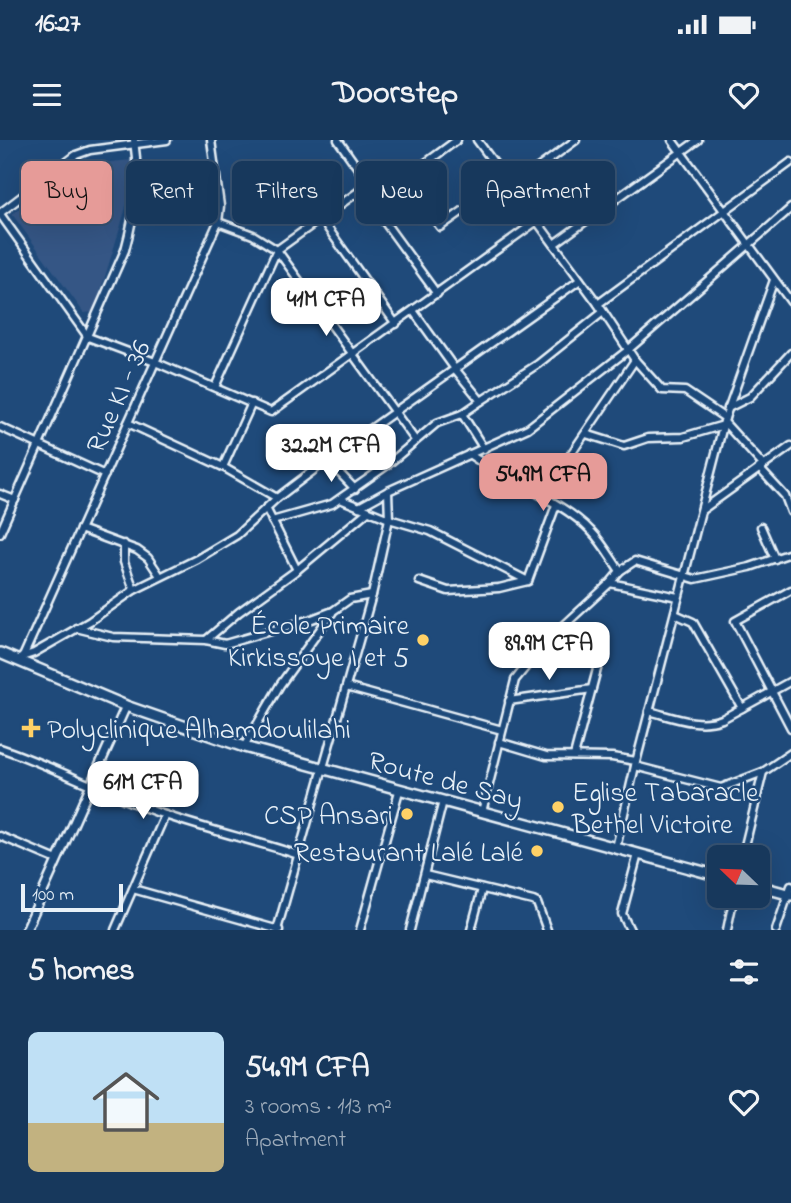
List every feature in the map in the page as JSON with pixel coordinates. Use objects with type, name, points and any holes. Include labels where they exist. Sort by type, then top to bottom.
[{"type":"main road","name":"Route de Say","points":[[0,653],[21,659],[126,706],[244,747],[707,873]]},
{"type":"main road","points":[[770,888],[790,892]]},
{"type":"street","points":[[167,140],[134,142],[75,155],[0,214],[88,337],[155,362],[269,411],[275,411],[533,224]]},
{"type":"street","name":"Rue KI - 36","points":[[211,140],[214,161]]},
{"type":"street","points":[[338,140],[356,164]]},
{"type":"street","points":[[429,161],[457,140]]},
{"type":"street","points":[[477,140],[492,161]]},
{"type":"street","points":[[547,161],[576,140]]},
{"type":"street","points":[[672,140],[791,302]]},
{"type":"street","points":[[554,244],[698,140]]},
{"type":"street","points":[[0,533],[125,250],[135,214],[137,188],[134,142]]},
{"type":"street","points":[[597,304],[791,162]]},
{"type":"street","name":"Rue KI - 36","points":[[218,198],[218,222]]},
{"type":"street","points":[[359,507],[388,491],[528,428],[628,350],[791,208]]},
{"type":"street","points":[[218,222],[253,235],[277,250],[415,440]]},
{"type":"street","name":"Rue KI - 36","points":[[21,659],[217,224]]},
{"type":"street","points":[[215,387],[277,250],[316,224]]},
{"type":"street","points":[[325,224],[396,324]]},
{"type":"street","points":[[386,224],[437,294]]},
{"type":"street","points":[[539,224],[635,360],[662,390],[685,391],[724,421],[780,489],[789,502],[791,512]]},
{"type":"street","points":[[21,659],[100,614],[134,590],[197,559],[237,535],[277,498],[327,460],[580,280]]},
{"type":"street","points":[[616,848],[724,421],[774,280]]},
{"type":"street","points":[[414,312],[454,369],[481,401]]},
{"type":"street","points":[[272,521],[329,505],[340,499],[386,466],[437,423],[462,414],[538,364],[603,312]]},
{"type":"street","points":[[728,408],[750,397],[791,353]]},
{"type":"street","points":[[547,500],[567,460],[635,360]]},
{"type":"street","points":[[223,467],[252,403]]},
{"type":"street","points":[[462,414],[484,449]]},
{"type":"street","points":[[586,434],[624,446],[648,438],[683,437],[724,421]]},
{"type":"street","points":[[128,423],[223,467],[277,498]]},
{"type":"street","points":[[0,427],[105,474]]},
{"type":"street","points":[[702,510],[791,446]]},
{"type":"street","points":[[469,454],[556,505],[591,531],[620,571]]},
{"type":"street","points":[[327,460],[355,489]]},
{"type":"street","points":[[133,889],[278,930],[372,595],[389,519],[388,491]]},
{"type":"street","points":[[0,494],[15,500]]},
{"type":"street","points":[[340,499],[389,519],[430,531],[528,581]]},
{"type":"street","points":[[528,581],[556,505]]},
{"type":"street","points":[[266,508],[298,570]]},
{"type":"street","points":[[206,640],[239,612],[298,570],[368,511]]},
{"type":"street","points":[[761,527],[775,559]]},
{"type":"street","points":[[80,529],[137,550],[148,558],[160,576]]},
{"type":"street","points":[[124,544],[124,562],[134,590]]},
{"type":"street","points":[[482,812],[515,680],[545,643],[620,571],[635,561],[684,577],[703,578],[791,553]]},
{"type":"street","points":[[419,581],[448,591],[499,588],[528,581]]},
{"type":"street","points":[[610,583],[678,597]]},
{"type":"street","points":[[791,590],[735,621],[791,728]]},
{"type":"street","points":[[76,628],[113,637],[206,640],[225,644],[333,611],[350,599],[372,595]]},
{"type":"street","points":[[244,747],[280,685],[333,611]]},
{"type":"street","points":[[675,614],[693,622],[742,709]]},
{"type":"street","points":[[575,756],[600,658]]},
{"type":"street","points":[[649,712],[699,724],[710,723],[742,709],[791,681]]},
{"type":"street","points":[[346,688],[502,730]]},
{"type":"street","points":[[509,701],[592,689]]},
{"type":"street","points":[[26,930],[126,706]]},
{"type":"street","points":[[499,742],[546,756],[612,757],[721,788],[763,772],[791,753]]},
{"type":"street","points":[[0,748],[164,814],[299,855]]},
{"type":"street","points":[[745,845],[763,772]]},
{"type":"street","points":[[360,930],[399,791]]},
{"type":"street","points":[[410,930],[443,802]]},
{"type":"street","points":[[115,930],[164,814]]},
{"type":"street","points":[[0,836],[57,860]]},
{"type":"street","points":[[631,930],[622,914],[638,854]]},
{"type":"street","points":[[425,875],[537,903],[547,930]]},
{"type":"street","points":[[471,930],[482,889]]},
{"type":"street","points":[[776,930],[790,892]]},
{"type":"street","points":[[727,930],[732,908]]},
{"type":"shaded area","points":[[131,160],[126,161],[126,207],[94,312],[84,313],[12,214],[21,208],[21,224],[112,224],[112,162]]},
{"type":"place","name":"École Primaire Kirkissoye I et 5","points":[[423,640]]},
{"type":"place","name":"Polyclinique Alhamdoulilahi","points":[[31,728]]},
{"type":"place","name":"Eglise Tabaracle Bethel Victoire","points":[[558,807]]},
{"type":"place","name":"CSP Ansari","points":[[407,814]]},
{"type":"place","name":"Restaurant Lalé Lalé","points":[[537,851]]}]
